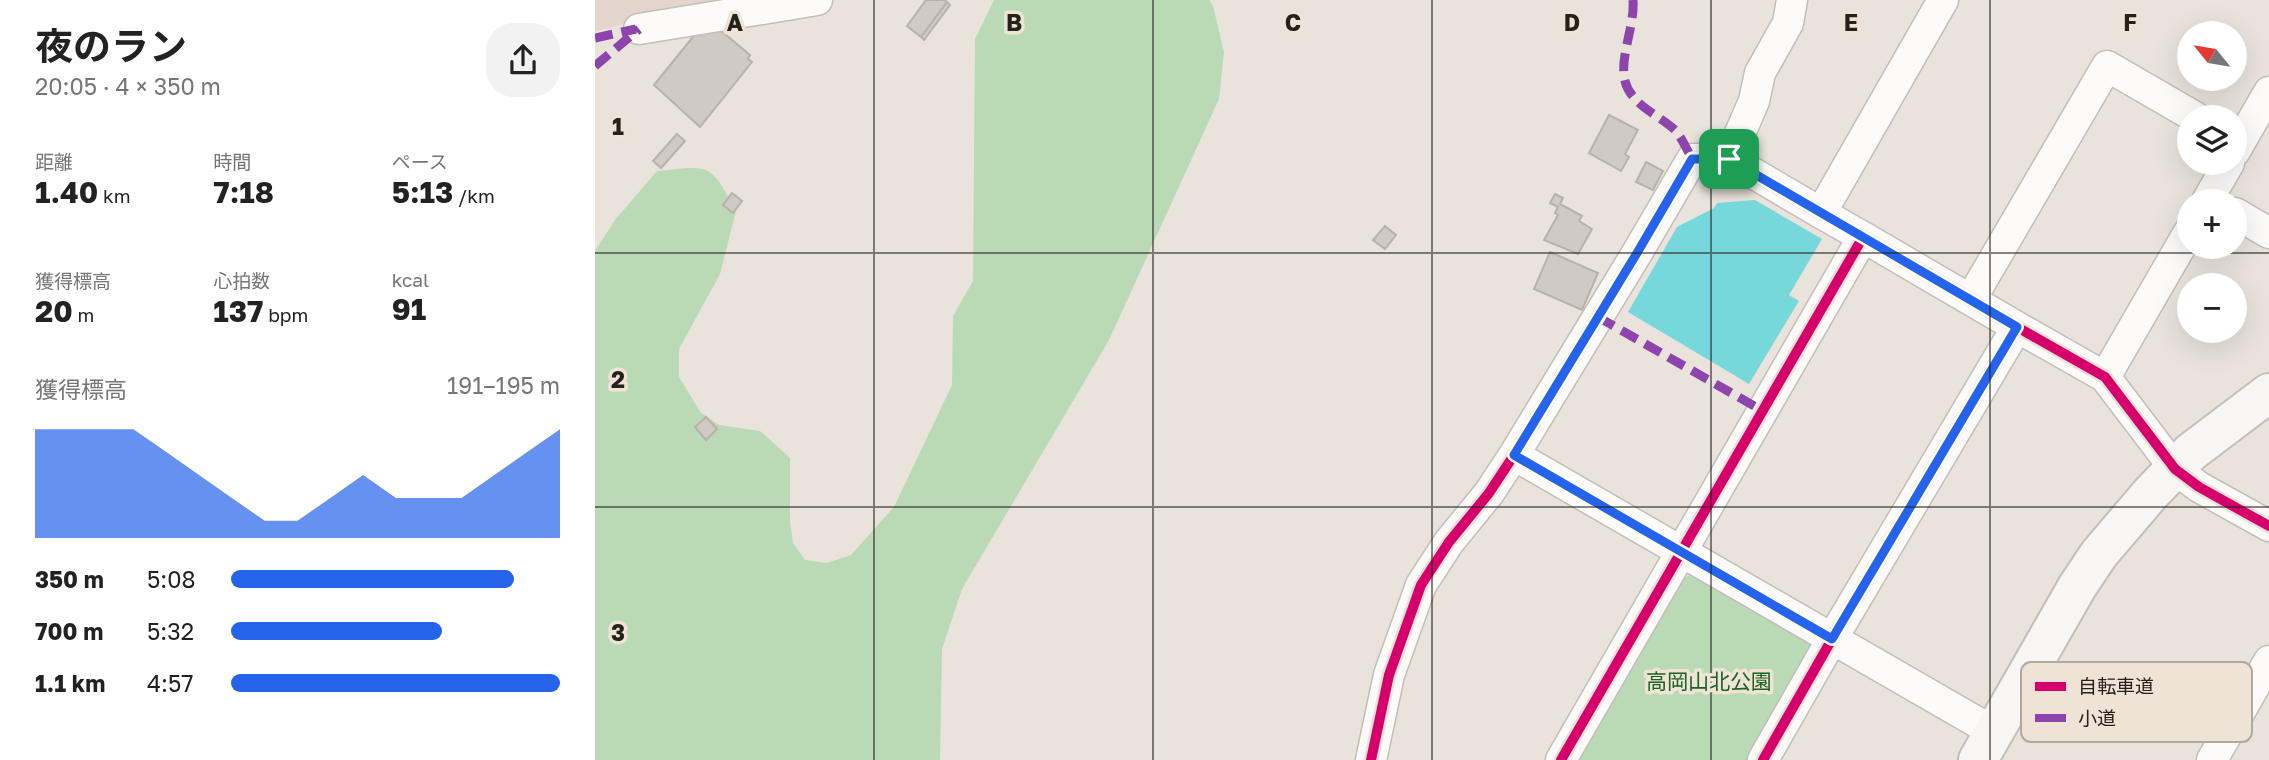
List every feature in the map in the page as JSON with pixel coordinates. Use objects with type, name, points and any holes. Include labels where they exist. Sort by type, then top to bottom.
[{"type":"street","points":[[639,29],[817,0]]},
{"type":"street","points":[[1729,159],[1754,101],[1760,73],[1788,23],[1792,0]]},
{"type":"street","points":[[1821,213],[1943,0]]},
{"type":"street","points":[[1971,299],[2107,66],[2177,107]]},
{"type":"street","points":[[2247,128],[2269,92]]},
{"type":"street","points":[[1371,760],[1389,675],[1421,585],[1449,542],[1489,493],[1514,455],[1692,159],[1729,159],[2105,377],[2175,469],[2199,487],[2269,526]]},
{"type":"street","points":[[2247,220],[2269,233]]},
{"type":"street","points":[[1561,760],[1863,237]]},
{"type":"street","points":[[2105,377],[2177,253]]},
{"type":"street","points":[[1763,760],[2017,327]]},
{"type":"street","points":[[2034,662],[2099,554],[2143,502],[2191,452],[2269,393]]},
{"type":"street","points":[[1514,455],[1832,639],[1986,746],[2021,685]]},
{"type":"street","points":[[2252,691],[2269,661]]},
{"type":"street","points":[[2212,760],[2222,742]]},
{"type":"shaded area","points":[[595,0],[723,0],[595,31]]},
{"type":"green space","points":[[994,0],[1209,0],[1213,6],[1224,52],[1219,99],[1109,340],[962,589],[942,649],[940,760],[595,760],[595,251],[615,220],[657,171],[699,168],[714,176],[736,211],[720,274],[679,349],[679,377],[701,413],[719,425],[760,431],[790,458],[790,522],[793,543],[805,560],[827,563],[851,555],[894,507],[952,385],[953,316],[973,281],[975,39]]},
{"type":"green space","name":"高岡山北公園","points":[[1695,572],[1810,640],[1813,650],[1749,760],[1577,760],[1683,579]]},
{"type":"water","points":[[1755,200],[1822,239],[1789,295],[1799,301],[1749,384],[1628,312],[1677,227],[1714,208],[1717,203]]},
{"type":"building","points":[[926,0],[947,2],[921,37],[907,26]]},
{"type":"building","points":[[947,2],[950,5],[924,40],[921,37]]},
{"type":"building","points":[[713,24],[750,55],[748,59],[752,62],[700,127],[654,85],[701,27]]},
{"type":"building","points":[[1609,115],[1638,130],[1625,154],[1629,157],[1621,171],[1589,153]]},
{"type":"building","points":[[677,134],[685,141],[661,168],[653,161]]},
{"type":"building","points":[[1646,162],[1663,171],[1653,190],[1636,182]]},
{"type":"building","points":[[732,193],[742,201],[733,213],[723,205]]},
{"type":"building","points":[[1555,194],[1563,198],[1560,204],[1582,216],[1579,221],[1592,229],[1578,254],[1544,240],[1558,215],[1555,213],[1558,207],[1550,203]]},
{"type":"building","points":[[1385,226],[1396,235],[1385,249],[1373,240]]},
{"type":"building","points":[[1550,252],[1598,273],[1582,310],[1534,289]]},
{"type":"building","points":[[706,417],[717,429],[706,440],[695,427]]},
{"type":"marked path","points":[[1633,0],[1624,62],[1625,81],[1639,103],[1675,130],[1692,159]]},
{"type":"marked path","points":[[595,38],[636,29]]},
{"type":"marked path","points":[[595,66],[639,29]]},
{"type":"marked path","points":[[1598,317],[1763,411]]},
{"type":"cycle path","points":[[1371,760],[1389,675],[1421,585],[1449,542],[1489,493],[1514,455],[1692,159],[1729,159],[1821,213]]},
{"type":"cycle path","points":[[1561,760],[1863,237],[2017,327]]},
{"type":"cycle path","points":[[1763,760],[2017,327],[2105,377],[2175,469],[2199,487],[2269,526]]},
{"type":"route","points":[[1692,159],[1729,159],[2017,327],[1832,639],[1514,455],[1692,159]]}]
